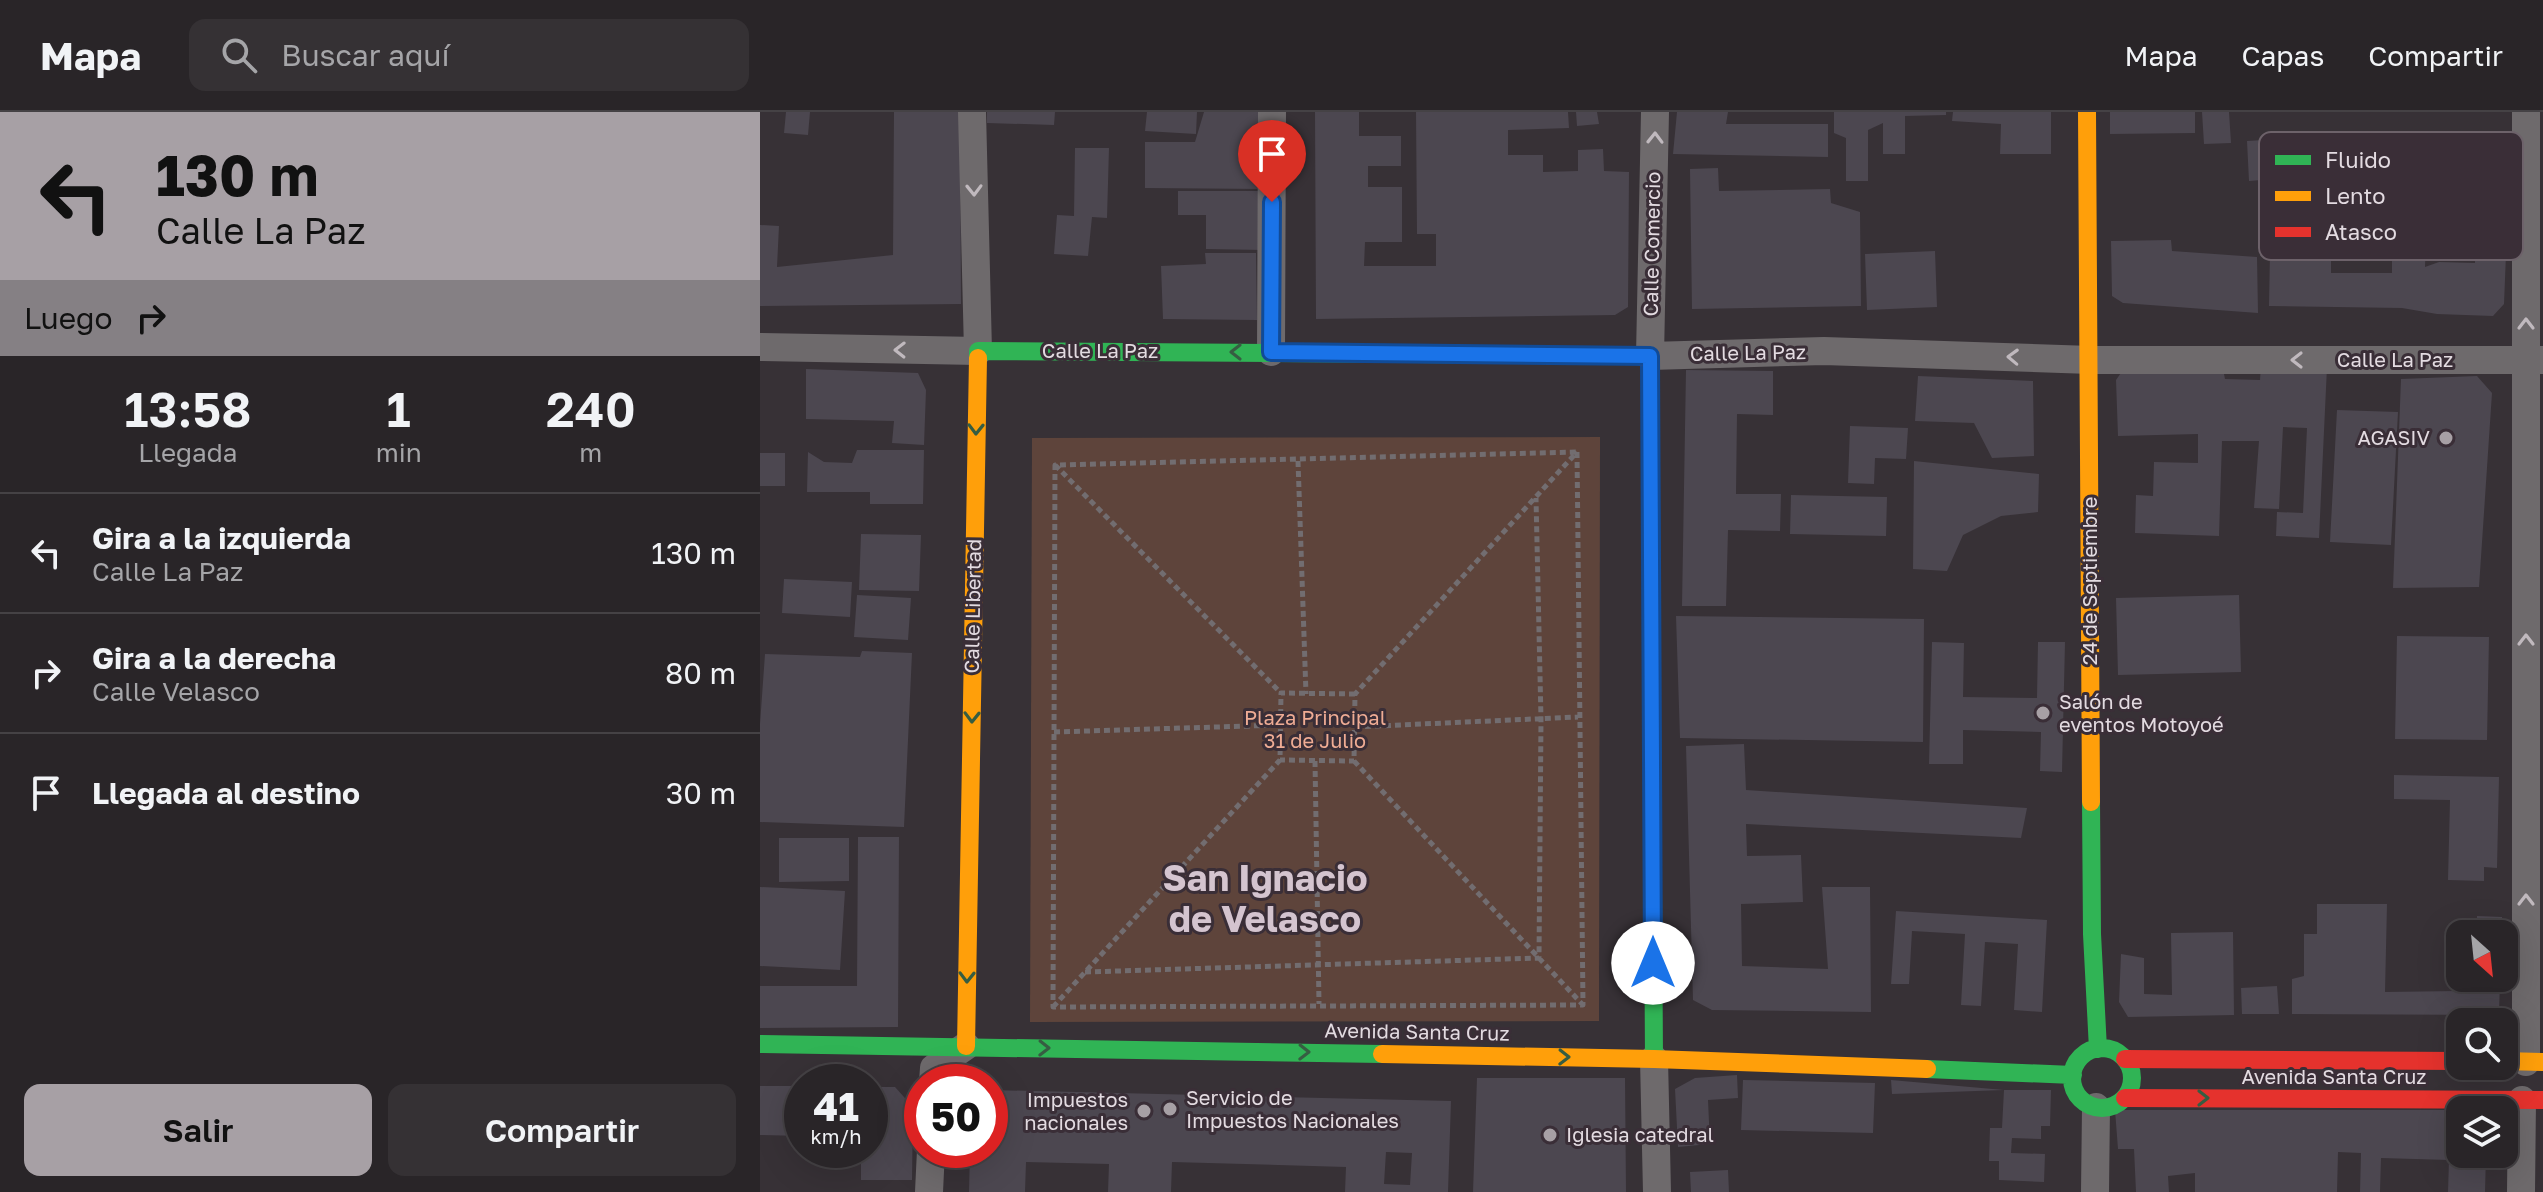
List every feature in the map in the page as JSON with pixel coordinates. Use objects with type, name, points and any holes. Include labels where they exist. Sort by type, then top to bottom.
[{"type":"main road","name":"24 de Septiembre","points":[[2087,112],[2091,360],[2092,934],[2098,1049]]},
{"type":"main road","name":"Calle La Paz","points":[[978,351],[1650,356]]},
{"type":"main road","name":"Calle Libertad","points":[[966,1046],[978,351]]},
{"type":"main road","name":"Calle Comercio","points":[[1650,356],[1654,1059]]},
{"type":"main road","name":"Avenida Santa Cruz","points":[[760,1044],[1654,1059],[2073,1075]]},
{"type":"main road","points":[[2098,1049],[2108,1049],[2125,1059],[2132,1083],[2125,1098],[2112,1107],[2096,1107],[2075,1092],[2073,1075],[2081,1058],[2098,1049]]},
{"type":"main road","name":"Avenida Santa Cruz","points":[[2125,1059],[2446,1061]]},
{"type":"main road","name":"Avenida Santa Cruz","points":[[2125,1098],[2532,1100]]},
{"type":"street","name":"Calle Libertad","points":[[972,112],[978,351]]},
{"type":"street","points":[[1271,352],[1272,112]]},
{"type":"street","name":"Calle Comercio","points":[[1650,356],[1655,112]]},
{"type":"street","points":[[2524,1062],[2535,360],[2526,112]]},
{"type":"street","name":"Calle La Paz","points":[[760,347],[978,351]]},
{"type":"street","name":"Calle La Paz","points":[[1650,356],[1824,351],[2091,360],[2535,360]]},
{"type":"street","points":[[940,1064],[966,1046]]},
{"type":"street","name":"Calle Comercio","points":[[1654,1059],[1657,1192]]},
{"type":"street","points":[[2521,1192],[2532,1100]]},
{"type":"street","points":[[2095,1192],[2096,1107]]},
{"type":"street","points":[[929,1192],[930,1168]]},
{"type":"path","points":[[1055,465],[1577,452]]},
{"type":"path","points":[[1577,452],[1355,694],[1354,761],[1583,1005]]},
{"type":"path","points":[[1577,452],[1583,1005]]},
{"type":"path","points":[[1298,461],[1306,694]]},
{"type":"path","points":[[1055,465],[1281,693],[1355,694]]},
{"type":"path","points":[[1053,1007],[1055,465]]},
{"type":"path","points":[[1536,498],[1541,719],[1539,958]]},
{"type":"path","points":[[1053,1007],[1280,760],[1281,693]]},
{"type":"path","points":[[1355,727],[1578,717]]},
{"type":"path","points":[[1054,732],[1281,725]]},
{"type":"path","points":[[1280,760],[1354,761]]},
{"type":"path","points":[[1315,761],[1319,1004]]},
{"type":"path","points":[[1085,972],[1539,958]]},
{"type":"path","points":[[1053,1007],[1583,1005]]},
{"type":"green space","name":"Plaza Principal 31 de Julio","points":[[1600,437],[1599,1021],[1030,1022],[1032,438]]},
{"type":"building","points":[[786,112],[810,112],[808,135],[784,133]]},
{"type":"building","points":[[894,112],[960,112],[961,304],[760,306],[760,225],[779,226],[777,267],[893,255]]},
{"type":"building","points":[[987,112],[1055,112],[1054,125],[987,123]]},
{"type":"building","points":[[1147,112],[1197,112],[1196,134],[1145,131]]},
{"type":"building","points":[[1204,112],[1262,112],[1265,189],[1145,188],[1145,142],[1195,142]]},
{"type":"building","points":[[1315,112],[1359,112],[1359,136],[1401,136],[1401,166],[1368,166],[1368,187],[1402,187],[1402,242],[1365,242],[1364,266],[1436,266],[1436,234],[1417,234],[1416,112],[1568,112],[1569,128],[1508,130],[1508,155],[1543,155],[1543,172],[1578,171],[1578,150],[1603,149],[1604,171],[1629,172],[1628,307],[1615,315],[1316,319]]},
{"type":"building","points":[[1576,112],[1597,112],[1599,124],[1577,126]]},
{"type":"building","points":[[1677,112],[1728,112],[1726,124],[1828,124],[1828,157],[1673,154]]},
{"type":"building","points":[[1834,112],[1946,112],[1946,115],[1905,116],[1905,154],[1883,154],[1883,123],[1868,130],[1868,181],[1846,181],[1846,138],[1834,133]]},
{"type":"building","points":[[1953,112],[2051,112],[2051,154],[2000,154],[2001,124],[1952,121]]},
{"type":"building","points":[[2110,112],[2195,112],[2195,133],[2110,134]]},
{"type":"building","points":[[2202,112],[2229,112],[2231,143],[2204,144]]},
{"type":"building","points":[[2259,140],[2259,180],[2249,181],[2247,141]]},
{"type":"building","points":[[1075,148],[1109,148],[1107,218],[1092,217],[1088,256],[1054,254],[1057,215],[1074,216]]},
{"type":"building","points":[[1718,168],[1719,191],[1830,189],[1831,203],[1860,212],[1861,306],[1692,309],[1690,169]]},
{"type":"building","points":[[1178,191],[1264,191],[1264,250],[1206,249],[1206,215],[1178,215]]},
{"type":"building","points":[[2171,240],[2172,251],[2257,257],[2258,313],[2123,303],[2112,296],[2111,241]]},
{"type":"building","points":[[1935,251],[1937,307],[1867,310],[1865,254]]},
{"type":"building","points":[[1205,253],[1256,253],[1257,320],[1163,319],[1161,266],[1206,264]]},
{"type":"building","points":[[2270,260],[2331,260],[2331,273],[2392,273],[2392,260],[2425,260],[2425,267],[2439,262],[2506,260],[2504,304],[2493,316],[2437,314],[2402,308],[2269,306]]},
{"type":"building","points":[[2261,365],[2327,367],[2319,538],[2276,536],[2277,512],[2303,513],[2307,428],[2283,427],[2279,509],[2254,508],[2259,441],[2222,441],[2219,536],[2135,533],[2136,495],[2153,496],[2154,462],[2198,463],[2198,434],[2118,436],[2116,380],[2125,367],[2223,369],[2225,379],[2260,380]]},
{"type":"building","points":[[806,369],[918,373],[926,390],[924,445],[892,443],[894,421],[806,419]]},
{"type":"building","points":[[1686,370],[1773,371],[1773,415],[1737,414],[1736,494],[1781,494],[1780,531],[1728,530],[1726,606],[1682,606]]},
{"type":"building","points":[[1918,376],[2033,381],[2034,456],[1992,458],[1974,423],[1915,421]]},
{"type":"building","points":[[2477,376],[2492,393],[2479,587],[2393,588],[2401,379]]},
{"type":"building","points":[[2337,410],[2398,412],[2391,545],[2330,542]]},
{"type":"building","points":[[1850,426],[1908,428],[1906,459],[1875,458],[1874,484],[1848,483]]},
{"type":"building","points":[[857,450],[924,450],[923,504],[870,504],[870,492],[807,492],[808,452],[824,462],[852,463]]},
{"type":"building","points":[[760,453],[785,453],[785,486],[760,486]]},
{"type":"building","points":[[1914,461],[2039,474],[2038,512],[2001,516],[1963,535],[1947,571],[1913,569]]},
{"type":"building","points":[[1791,495],[1887,497],[1886,536],[1790,534]]},
{"type":"building","points":[[861,534],[921,535],[919,591],[859,590]]},
{"type":"building","points":[[784,579],[852,582],[850,617],[782,613]]},
{"type":"building","points":[[857,595],[911,598],[908,640],[854,637]]},
{"type":"building","points":[[2239,595],[2241,672],[2118,675],[2116,598]]},
{"type":"building","points":[[1676,616],[1924,619],[1923,742],[1680,738]]},
{"type":"building","points":[[2397,636],[2489,637],[2487,740],[2395,739]]},
{"type":"building","points":[[1932,642],[1964,643],[1963,697],[2037,698],[2038,642],[2065,642],[2062,772],[2040,771],[2041,732],[1963,730],[1963,764],[1929,764]]},
{"type":"building","points":[[862,651],[912,653],[904,827],[760,822],[760,724],[765,654],[860,657]]},
{"type":"building","points":[[1744,744],[1746,790],[2027,808],[2021,838],[1746,824],[1747,856],[1801,855],[1803,902],[1741,904],[1742,966],[1828,969],[1822,887],[1870,887],[1871,1012],[1712,1010],[1693,1000],[1686,746]]},
{"type":"building","points":[[2394,775],[2499,777],[2497,868],[2484,867],[2484,881],[2448,880],[2450,800],[2394,799]]},
{"type":"building","points":[[858,837],[899,837],[898,1027],[760,1028],[760,986],[857,986]]},
{"type":"building","points":[[779,838],[849,838],[849,881],[779,882]]},
{"type":"building","points":[[760,887],[845,891],[840,970],[760,966]]},
{"type":"building","points":[[2317,904],[2387,904],[2385,992],[2500,992],[2499,1008],[2446,1008],[2446,1015],[2292,1014],[2292,979],[2304,976],[2304,934],[2317,934]]},
{"type":"building","points":[[1896,911],[2047,920],[2042,1012],[2014,1010],[2018,944],[1985,942],[1981,1006],[1961,1005],[1965,934],[1912,931],[1909,984],[1891,984]]},
{"type":"building","points":[[2477,916],[2502,917],[2502,920],[2477,920]]},
{"type":"building","points":[[2233,932],[2234,1015],[2128,1017],[2119,1002],[2121,954],[2144,958],[2144,994],[2172,995],[2171,933]]},
{"type":"building","points":[[2277,986],[2279,1014],[2242,1014],[2241,988]]},
{"type":"building","points":[[1737,1075],[1738,1098],[1708,1100],[1710,1144],[1678,1147],[1675,1089],[1695,1078]]},
{"type":"building","name":"Iglesia catedral","points":[[1477,1078],[1625,1078],[1626,1192],[1473,1192]]},
{"type":"building","points":[[1743,1080],[1875,1083],[1873,1133],[1741,1130]]},
{"type":"building","points":[[1891,1080],[2004,1090],[1892,1094]]},
{"type":"building","points":[[760,1086],[784,1086],[784,1136],[760,1135]]},
{"type":"building","points":[[888,1087],[895,1087],[904,1097],[904,1168],[912,1168],[912,1180],[861,1180],[861,1168],[888,1168]]},
{"type":"building","points":[[1008,1090],[1451,1101],[1448,1192],[1345,1192],[1346,1167],[1172,1162],[1171,1192],[1108,1192],[1109,1164],[1026,1162],[1025,1192],[969,1192],[970,1168],[1008,1168]],"holes":[[[1386,1152],[1412,1153],[1410,1185],[1384,1184]]]},
{"type":"building","points":[[2004,1090],[2051,1090],[2050,1126],[2041,1126],[2041,1139],[2012,1138],[2011,1153],[2045,1154],[2044,1182],[1999,1180],[1999,1161],[1989,1161],[1990,1128],[2002,1128]]},
{"type":"building","points":[[2115,1110],[2446,1110],[2446,1160],[2381,1158],[2380,1192],[2360,1192],[2361,1153],[2338,1152],[2337,1192],[2195,1192],[2195,1173],[2168,1176],[2169,1192],[2136,1192],[2134,1149],[2118,1149]]},
{"type":"building","points":[[2449,1168],[2486,1168],[2485,1192],[2448,1192]]},
{"type":"building","points":[[1728,1170],[1729,1192],[1691,1192],[1690,1172]]},
{"type":"traffic: fast","points":[[978,358],[978,351],[1552,355]]},
{"type":"traffic: fast","points":[[1651,555],[1654,1059]]},
{"type":"traffic: fast","points":[[2091,802],[2092,934],[2098,1049]]},
{"type":"traffic: fast","points":[[760,1044],[1382,1054]]},
{"type":"traffic: fast","points":[[2102,1048],[2123,1057],[2132,1078],[2123,1099],[2102,1108],[2081,1099],[2072,1078],[2081,1057],[2102,1048]]},
{"type":"traffic: fast","points":[[1927,1069],[2073,1075]]},
{"type":"traffic: slow","points":[[2087,112],[2091,802]]},
{"type":"traffic: slow","points":[[966,1046],[978,358]]},
{"type":"traffic: slow","points":[[1382,1054],[1654,1059],[1927,1069]]},
{"type":"traffic: slow","points":[[2518,1061],[2543,1062]]},
{"type":"traffic: jam","points":[[1552,355],[1650,356],[1651,555]]},
{"type":"traffic: jam","points":[[2125,1059],[2446,1061]]},
{"type":"traffic: jam","points":[[2125,1098],[2543,1100]]},
{"type":"place","name":"AGASIV","points":[[2446,438]]},
{"type":"place","name":"Salón de eventos Motoyoé","points":[[2043,713]]},
{"type":"place","name":"Servicio de Impuestos Nacionales","points":[[1170,1109]]},
{"type":"place","name":"Impuestos nacionales","points":[[1144,1111]]},
{"type":"place","name":"Iglesia catedral","points":[[1550,1135]]},
{"type":"district","name":"San Ignacio de Velasco","points":[[1265,898]]},
{"type":"route","points":[[1272,202],[1271,352],[1650,356],[1653,963]]}]
